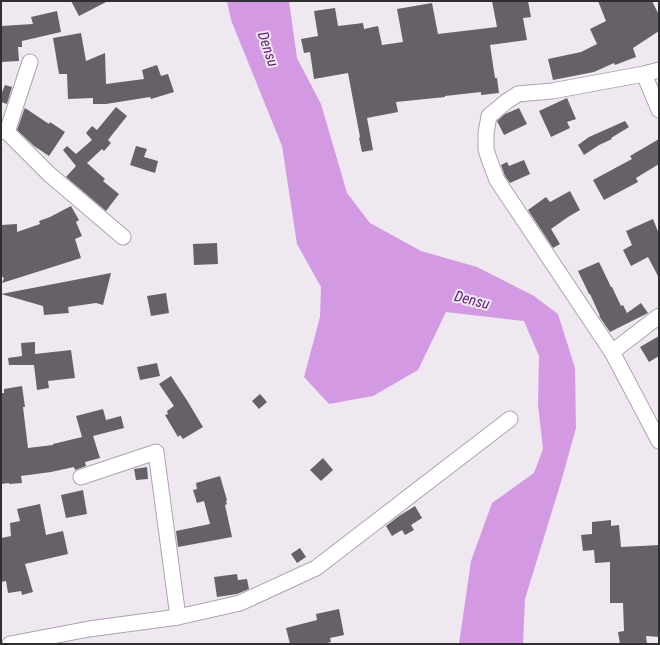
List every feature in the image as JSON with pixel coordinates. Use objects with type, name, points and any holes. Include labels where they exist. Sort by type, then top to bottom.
[{"type":"street","points":[[30,62],[4,131],[49,174],[123,237]]},
{"type":"street","points":[[659,70],[552,91],[518,94],[506,101],[489,116],[486,133],[486,149],[497,180],[612,352],[659,442]]},
{"type":"street","points":[[644,74],[659,110]]},
{"type":"street","points":[[612,352],[659,316]]},
{"type":"street","points":[[10,644],[89,629],[178,617],[240,603],[316,568],[510,419]]},
{"type":"street","points":[[81,477],[156,452],[178,617]]},
{"type":"water","name":"Densu","points":[[227,1],[289,1],[297,58],[321,104],[347,193],[370,223],[421,251],[477,267],[534,296],[558,314],[575,368],[576,428],[525,599],[523,644],[459,644],[471,561],[492,503],[534,473],[543,449],[538,405],[539,356],[524,321],[446,312],[418,370],[373,396],[329,404],[304,377],[320,317],[321,287],[297,244],[282,146],[231,20]]},
{"type":"building","points":[[71,1],[108,1],[79,16]]},
{"type":"building","points":[[492,1],[528,1],[531,17],[523,18],[527,40],[490,45],[499,93],[481,95],[481,92],[396,102],[398,112],[367,118],[373,150],[362,152],[348,73],[314,79],[310,52],[304,53],[301,39],[318,36],[314,11],[335,8],[338,26],[363,23],[364,29],[378,26],[382,45],[403,42],[397,9],[432,3],[438,34],[497,27]]},
{"type":"building","points":[[598,1],[652,1],[659,15],[659,31],[633,48],[636,57],[615,65],[614,63],[594,72],[553,80],[548,59],[581,52],[597,44],[590,29],[606,21]]},
{"type":"building","points":[[57,11],[61,32],[22,41],[22,47],[18,47],[19,61],[1,62],[1,26],[33,24],[31,17]]},
{"type":"building","points":[[81,33],[86,61],[105,53],[106,84],[144,79],[142,70],[157,65],[161,76],[168,74],[174,92],[151,99],[150,97],[106,104],[93,104],[93,98],[68,99],[67,74],[59,74],[53,38]]},
{"type":"building","points":[[5,85],[12,87],[7,104],[1,102],[1,95]]},
{"type":"building","points":[[567,98],[576,119],[567,122],[570,128],[551,137],[539,111]]},
{"type":"building","points":[[116,107],[127,116],[108,140],[111,143],[104,151],[102,149],[87,163],[105,179],[103,181],[119,194],[106,211],[66,177],[76,166],[63,150],[67,146],[76,154],[92,140],[86,133],[92,126],[97,130]]},
{"type":"building","points":[[25,108],[49,124],[50,122],[65,132],[49,156],[34,146],[17,130]]},
{"type":"building","points":[[519,108],[527,124],[504,135],[497,121],[505,114]]},
{"type":"building","points":[[625,121],[629,127],[611,138],[612,139],[599,145],[584,155],[578,145],[589,137]]},
{"type":"building","points":[[659,139],[659,164],[636,178],[638,182],[604,200],[593,180],[632,159],[630,156]]},
{"type":"building","points":[[136,146],[147,149],[144,157],[158,161],[155,173],[130,165]]},
{"type":"building","points":[[524,160],[530,174],[510,183],[505,176],[501,165],[507,162],[509,166]]},
{"type":"building","points":[[570,191],[580,210],[551,229],[560,244],[553,248],[528,210],[546,197],[550,202]]},
{"type":"building","points":[[71,206],[79,220],[76,222],[82,236],[75,239],[81,258],[2,283],[4,278],[1,276],[1,225],[17,224],[17,232],[40,224],[39,221]]},
{"type":"building","points":[[653,219],[659,234],[659,278],[648,257],[631,266],[623,250],[632,245],[626,231]]},
{"type":"building","points":[[217,243],[218,264],[194,265],[193,244]]},
{"type":"building","points":[[599,262],[621,306],[623,305],[627,313],[641,303],[648,313],[610,332],[599,316],[578,271]]},
{"type":"building","points":[[111,273],[103,305],[96,303],[68,307],[69,313],[44,315],[43,306],[1,294]]},
{"type":"building","points":[[166,293],[169,313],[151,316],[147,296]]},
{"type":"building","points":[[659,336],[659,356],[649,362],[640,347]]},
{"type":"building","points":[[35,342],[35,354],[71,350],[75,378],[48,381],[49,388],[37,390],[34,365],[9,365],[8,358],[22,356],[21,343]]},
{"type":"building","points":[[157,363],[160,376],[140,380],[137,367]]},
{"type":"building","points":[[171,376],[203,427],[183,439],[180,435],[178,437],[165,415],[168,414],[167,411],[174,406],[159,384]]},
{"type":"building","points":[[22,386],[28,448],[53,445],[82,437],[76,416],[103,409],[106,420],[121,416],[124,428],[93,436],[100,458],[85,462],[86,466],[75,470],[74,467],[21,476],[22,483],[1,484],[1,393],[4,393],[4,389]]},
{"type":"building","points":[[260,394],[267,402],[259,409],[252,401]]},
{"type":"building","points":[[323,458],[333,470],[321,481],[310,470]]},
{"type":"building","points":[[147,467],[148,479],[136,480],[134,469]]},
{"type":"building","points":[[220,476],[227,500],[227,504],[225,505],[232,537],[178,547],[176,531],[210,524],[204,501],[197,503],[193,490],[197,489],[196,483]]},
{"type":"building","points":[[83,490],[87,514],[66,518],[61,495]]},
{"type":"building","points":[[40,504],[46,535],[63,531],[68,554],[25,564],[33,592],[22,595],[21,591],[8,593],[6,581],[1,582],[1,538],[11,536],[10,523],[20,521],[17,509]]},
{"type":"building","points":[[415,506],[422,518],[411,525],[414,530],[405,535],[402,530],[392,536],[386,526]]},
{"type":"building","points":[[611,520],[611,526],[619,525],[621,547],[659,545],[659,637],[646,636],[647,644],[620,644],[618,632],[624,631],[623,603],[610,603],[610,562],[595,563],[594,550],[583,551],[581,535],[592,534],[592,522]]},
{"type":"building","points":[[300,548],[306,557],[297,563],[291,554]]},
{"type":"building","points":[[237,574],[238,580],[247,579],[249,589],[237,594],[217,597],[214,577]]},
{"type":"building","points":[[339,609],[344,635],[330,638],[331,642],[322,644],[290,644],[286,628],[317,620],[316,614]]}]
